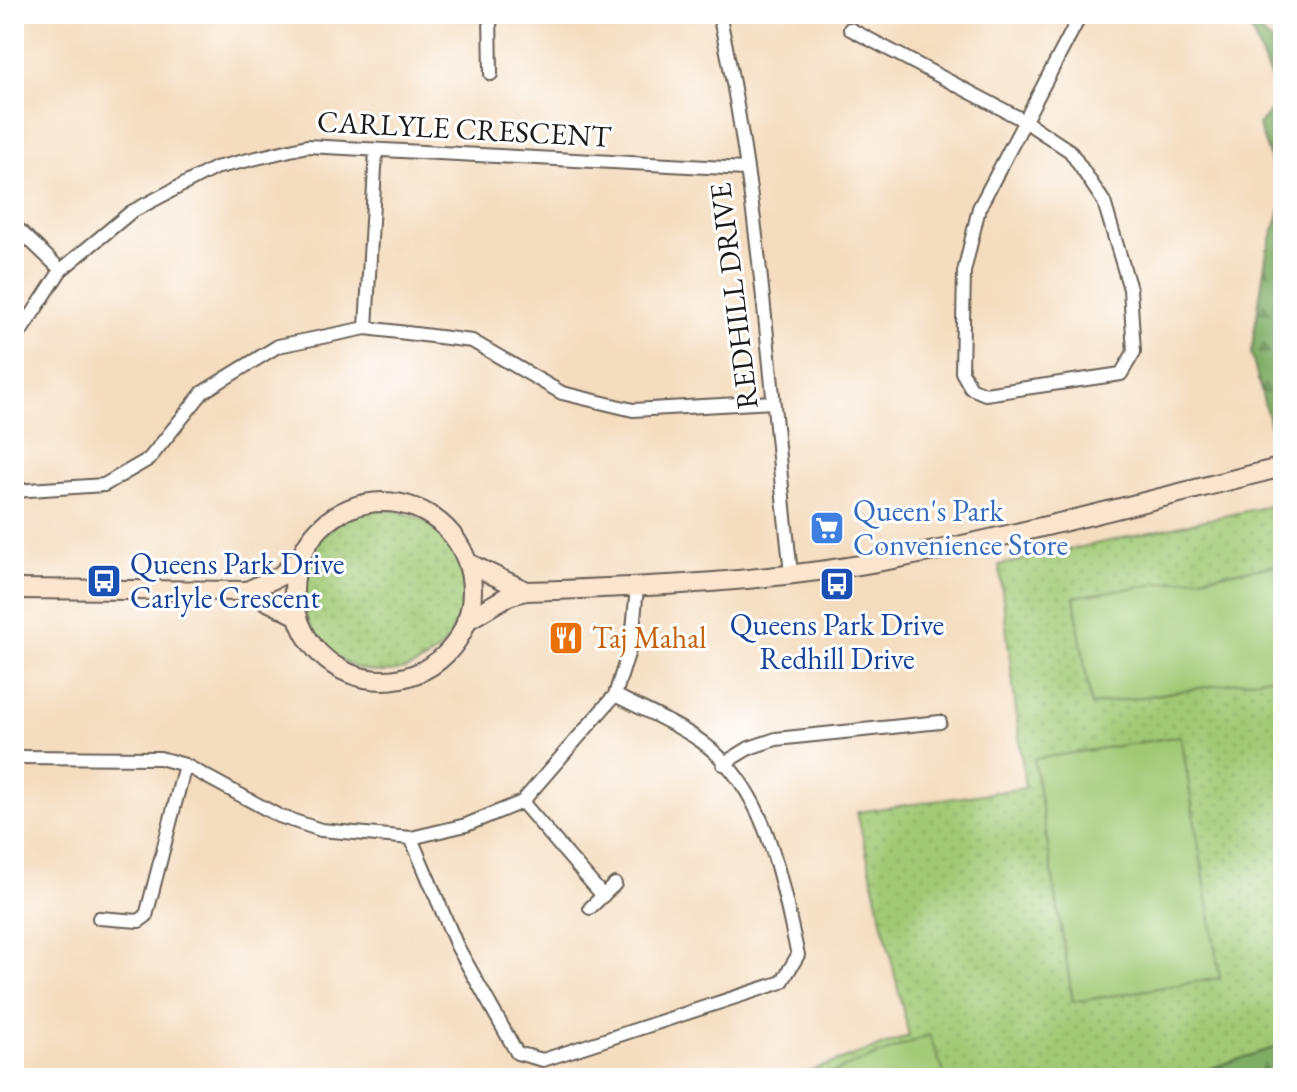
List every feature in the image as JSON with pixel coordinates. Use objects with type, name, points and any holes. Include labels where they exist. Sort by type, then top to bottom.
[{"type":"street","points":[[490,14],[491,74]]},
{"type":"street","name":"REDHILL DRIVE","points":[[719,14],[733,79],[745,169],[791,573]]},
{"type":"street","points":[[850,29],[1023,120],[1070,151],[1104,202],[1130,289],[1134,352],[1121,374],[985,394],[971,388],[962,372],[964,272],[979,208],[1023,120],[1081,14]]},
{"type":"street","points":[[1277,14],[1283,17]]},
{"type":"street","name":"CARLYLE CRESCENT","points":[[14,342],[61,270],[131,212],[215,168],[307,146],[745,169]]},
{"type":"street","points":[[366,328],[376,150]]},
{"type":"street","points":[[14,225],[61,270]]},
{"type":"street","points":[[14,491],[104,485],[149,459],[203,392],[278,346],[366,328],[472,341],[562,393],[633,410],[773,402]]},
{"type":"street","points":[[466,621],[498,601],[526,591],[637,587],[791,573],[891,559],[997,538],[1283,467]]},
{"type":"street","points":[[389,501],[417,508],[441,523],[459,545],[468,563],[471,602],[466,621],[451,647],[430,666],[393,679],[354,675],[328,662],[309,641],[296,615],[293,587],[299,559],[313,534],[335,515],[361,504],[389,501]]},
{"type":"street","points":[[14,589],[247,591],[280,576],[299,559]]},
{"type":"street","points":[[468,563],[526,591]]},
{"type":"street","points":[[14,757],[160,758],[185,765],[279,816],[321,830],[411,838],[466,825],[522,802],[615,695],[632,641],[637,587]]},
{"type":"street","points":[[247,591],[296,615]]},
{"type":"street","points":[[411,838],[457,946],[517,1053],[543,1060],[782,982],[798,955],[771,839],[744,787],[703,742],[615,695]]},
{"type":"street","points":[[723,764],[749,748],[776,739],[940,722]]},
{"type":"street","points":[[99,918],[139,921],[146,916],[185,765]]},
{"type":"street","points":[[522,802],[603,896]]},
{"type":"street","points":[[590,908],[615,884]]},
{"type":"green space","points":[[1247,20],[1283,51],[1283,194],[1258,125],[1280,101]]},
{"type":"green space","points":[[1283,201],[1283,458],[1279,459],[1251,353],[1267,251]]},
{"type":"green space","points":[[1283,503],[1283,1045],[1180,1078],[790,1078],[909,1036],[857,812],[1025,788],[999,565]]},
{"type":"green space","points":[[383,510],[414,516],[440,534],[458,560],[464,591],[458,622],[440,648],[414,666],[383,672],[352,666],[326,648],[308,622],[302,591],[308,560],[326,534],[352,516]]},
{"type":"green space","points":[[1283,564],[1283,675],[1091,705],[1074,597]]},
{"type":"green space","points":[[1181,736],[1220,978],[1073,1002],[1034,759]]},
{"type":"green space","points":[[929,1035],[946,1078],[819,1078]]},
{"type":"green space","points":[[1283,1045],[1283,1078],[1180,1078]]},
{"type":"place","name":"Queen's Park Convenience Store","points":[[827,528]]},
{"type":"place","name":"Queens Park Drive Carlyle Crescent","points":[[104,581]]},
{"type":"place","name":"Queens Park Drive Redhill Drive","points":[[837,584]]},
{"type":"place","name":"Taj Mahal","points":[[566,638]]}]
